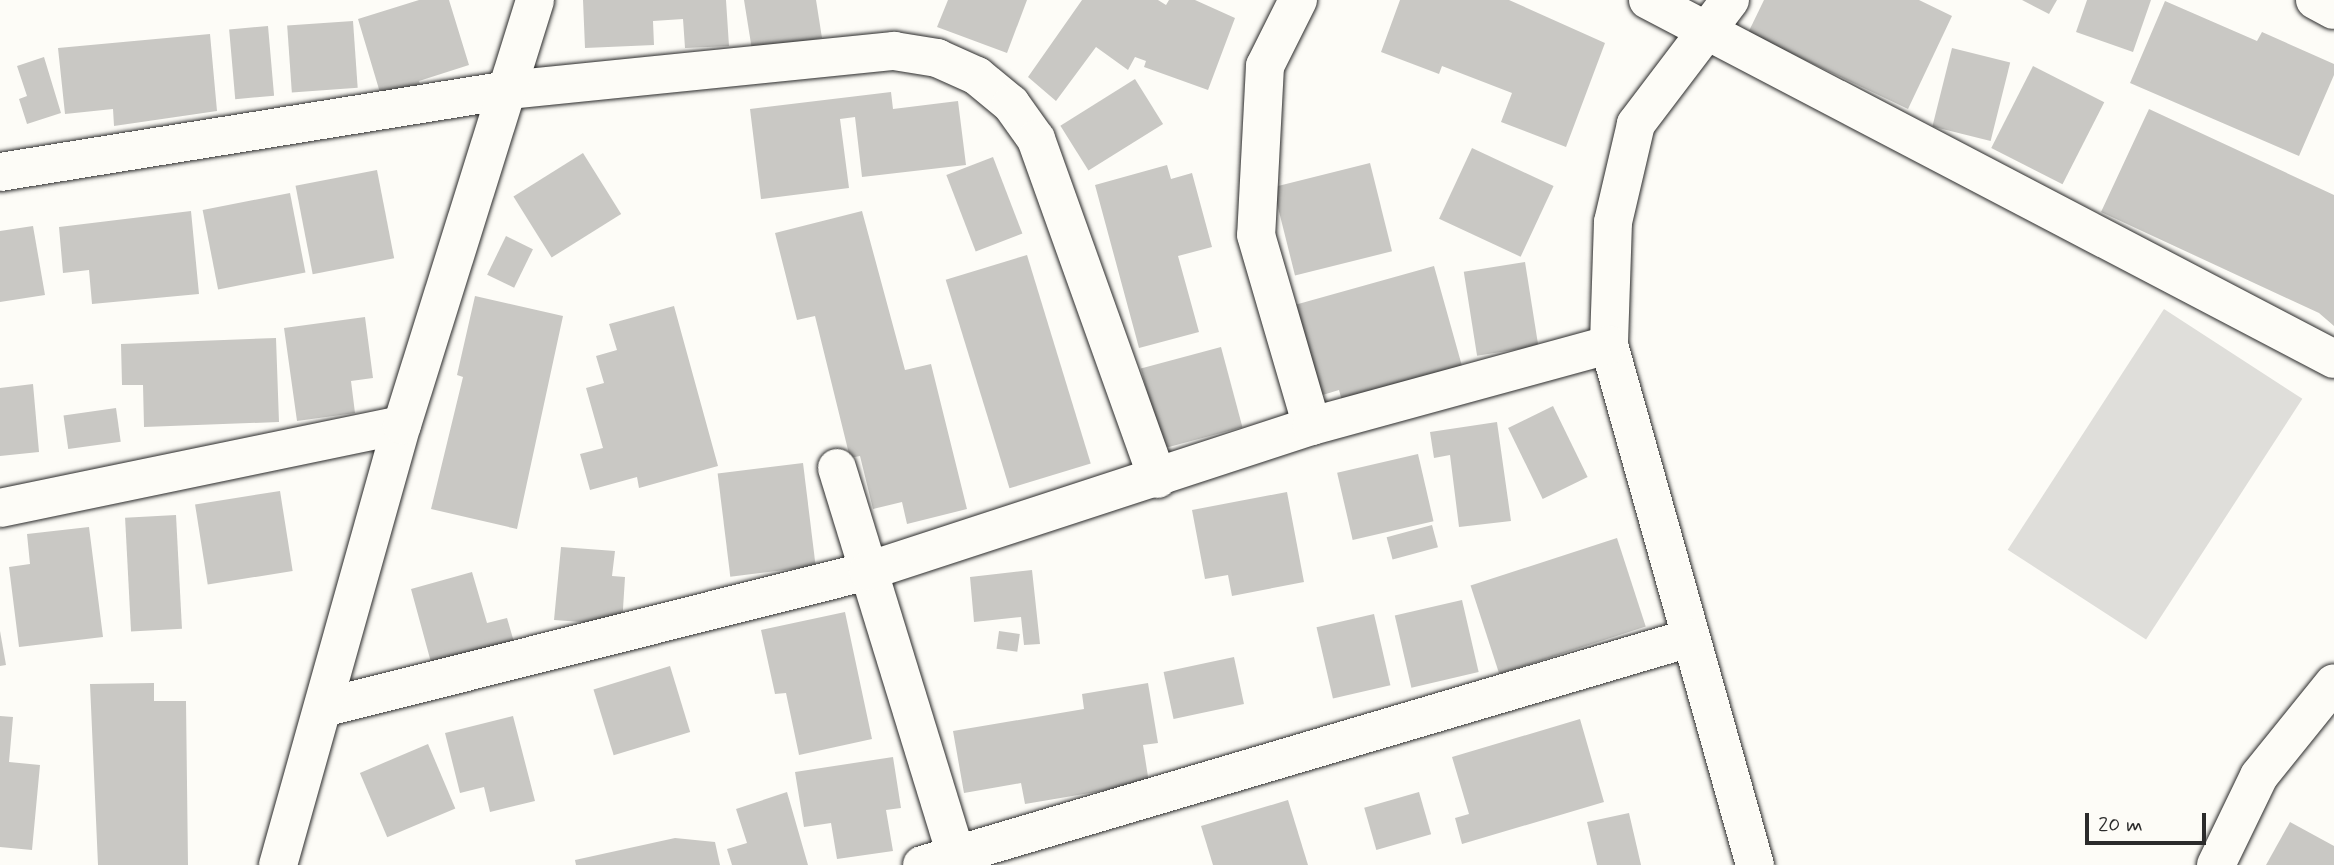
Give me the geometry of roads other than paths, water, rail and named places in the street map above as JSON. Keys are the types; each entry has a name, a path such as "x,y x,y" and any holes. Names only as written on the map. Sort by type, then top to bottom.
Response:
{"street":[{"path":"278,865 402,425 535,0"},
{"path":"1298,0 1265,66 1256,235 1312,426"},
{"path":"1648,0 1719,15 2334,359"},
{"path":"2315,0 2334,10"},
{"path":"1719,15 1636,124 1613,222 1609,345 1755,865"},
{"path":"0,172 508,90 894,51 937,58 977,76 1011,104 1036,139 1158,479"},
{"path":"323,708 868,571 1158,479 1312,426 1609,345"},
{"path":"0,508 402,425"},
{"path":"837,468 868,571 946,861 1690,638"},
{"path":"2216,865 2259,776 2334,683"}]}
